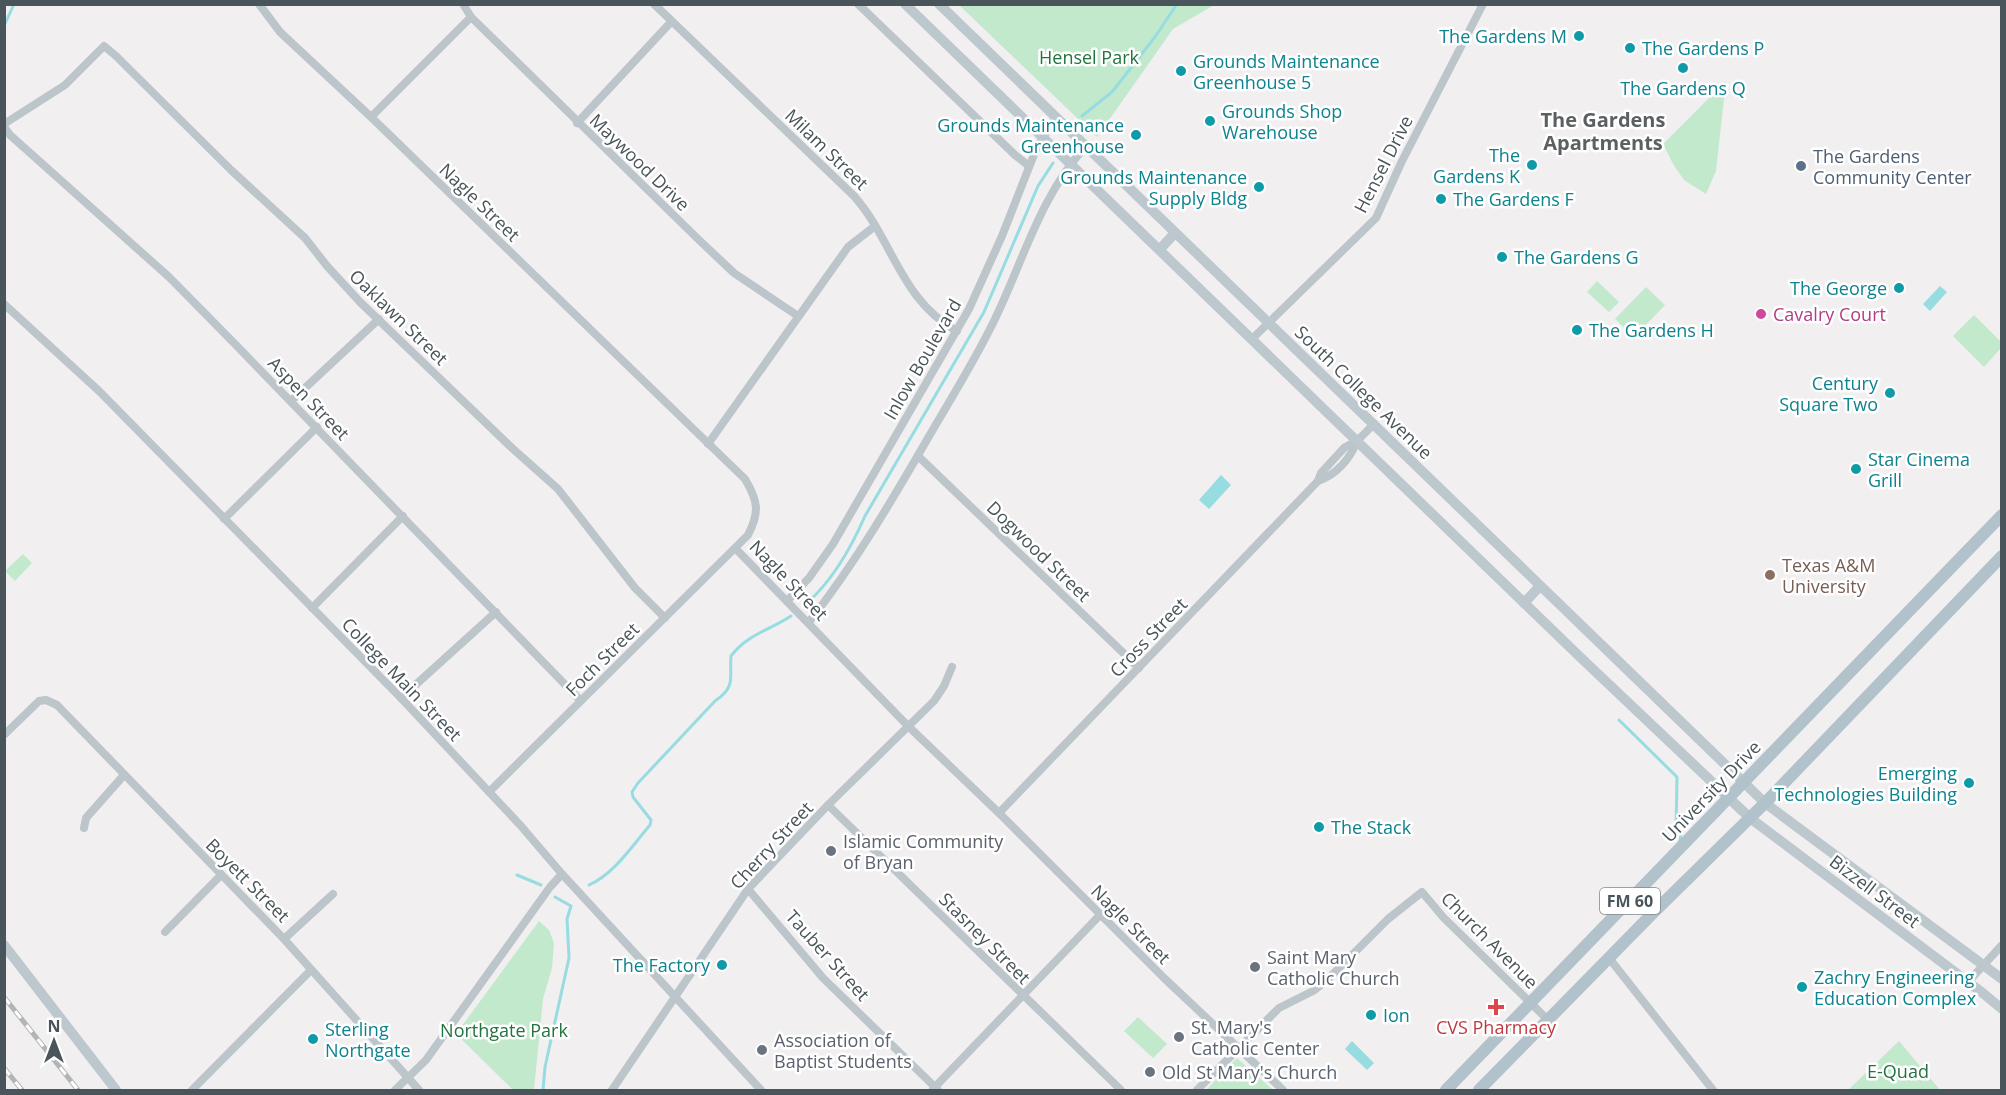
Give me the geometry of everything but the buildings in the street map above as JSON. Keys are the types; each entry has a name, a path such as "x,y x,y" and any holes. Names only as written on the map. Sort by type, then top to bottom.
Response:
{"main road":[{"path":"905,4 1729,799"},
{"name":"South College Avenue","path":"939,4 1765,803"},
{"path":"1160,249 1175,233"},
{"name":"University Drive","path":"1446,1090 2001,515"},
{"name":"FM 60","path":"1479,1090 1765,803 2001,556"},
{"path":"1524,603 1540,586"},
{"name":"Bizzell Street","path":"1729,799 1750,818 2001,1009"},
{"name":"Bizzell Street","path":"1765,803 2001,980"},
{"path":"4,945 116,1090"}],"street":[{"name":"Nagle Street","path":"259,4 280,32 745,479 757,504 756,520 748,536 735,548 908,726 999,813 1164,978 1282,1090"},
{"name":"Maywood Drive","path":"462,4 471,17 577,123 734,273 798,316"},
{"name":"Milam Street","path":"654,4 854,195 865,208 914,295 934,316 957,331"},
{"path":"858,4 1029,166"},
{"name":"Hensel Drive","path":"1252,339 1376,218 1402,161 1483,4"},
{"path":"371,117 471,17"},
{"path":"577,123 671,22"},
{"name":"Oaklawn Street","path":"4,126 65,85 104,46 231,170 305,238 327,266 379,319 512,448 558,489 635,588 665,618"},
{"name":"Inlow Boulevard","path":"788,601 809,578 833,544 957,331 987,271 1042,136 1056,117"},
{"name":"Aspen Street","path":"4,126 10,135 169,277 581,701"},
{"path":"809,622 849,569 918,456 983,344 1040,214 1071,162 1086,146"},
{"path":"708,444 848,247 875,226"},
{"name":"College Main Street","path":"4,304 99,391 401,698 761,1090"},
{"path":"291,401 379,319"},
{"name":"Cross Street","path":"999,813 1318,481 1330,477 1353,452 1357,441 1374,424"},
{"path":"224,519 317,427"},
{"name":"Dogwood Street","path":"918,456 1139,668"},
{"path":"312,608 403,516"},
{"name":"Foch Street","path":"489,792 735,548"},
{"path":"401,698 496,612"},
{"name":"Cherry Street","path":"612,1090 748,889 828,805 934,701 944,686 952,667"},
{"name":"Boyett Street","path":"4,735 39,701 46,700 57,705 284,939 420,1090"},
{"path":"84,828 86,818 124,775"},
{"name":"Stasney Street","path":"828,805 1121,1090"},
{"path":"395,1090 426,1060 552,884 562,874"},
{"path":"165,933 221,875"},
{"name":"Tauber Street","path":"748,889 823,978 935,1089"},
{"name":"Church Avenue","path":"1197,1090 1279,1008 1313,991 1325,982 1388,919 1422,892 1441,914 1548,1020"},
{"path":"284,939 333,894"},
{"path":"935,1089 1100,915"},
{"path":"1968,982 2001,945"},
{"path":"1609,958 1713,1090"},
{"path":"192,1090 311,970"}],"green space":[{"name":"Hensel Park","path":"959,5 1214,5 1173,29 1097,137"},
{"path":"1726,81 1716,171 1706,194 1684,180 1663,144"},
{"path":"1597,281 1619,302 1609,312 1587,292"},
{"path":"1646,287 1665,305 1634,337 1615,319"},
{"path":"1974,315 2001,342 2001,348 1984,367 1953,336"},
{"path":"23,554 32,563 15,581 5,571"},
{"name":"Northgate Park","path":"539,921 549,930 554,943 552,968 543,999 534,1090 513,1090 456,1034"},
{"path":"1138,1017 1167,1044 1153,1058 1124,1031"},
{"name":"E-Quad","path":"1899,1041 1940,1090 1848,1090"},
{"path":"1237,1058 1273,1090 1206,1090"}],"water":[{"path":"1940,286 1947,292 1930,311 1923,304"},
{"path":"1221,475 1231,485 1209,509 1199,500"},
{"path":"1352,1041 1374,1063 1367,1070 1345,1049"}],"waterway":[{"path":"4,26 14,4"},
{"path":"1082,116 1112,92 1155,37 1177,4"},
{"path":"807,603 825,585 854,540 865,516 984,312 1038,186 1053,163"},
{"path":"589,885 615,867 650,825 651,820 633,797 632,792 726,691 731,681 731,656 752,637 791,616"},
{"path":"1619,720 1677,777 1676,829 1681,834 1680,841"},
{"path":"517,875 541,885"},
{"path":"543,1090 545,1067 569,958 567,919 571,906 555,897"}],"railway":[{"path":"4,997 78,1090"},
{"path":"4,1068 22,1090"}],"place":[{"name":"The Gardens M","path":"1579,36"},
{"name":"The Gardens P","path":"1630,48"},
{"name":"The Gardens Q","path":"1683,68"},
{"name":"Grounds Maintenance Greenhouse 5","path":"1181,71"},
{"name":"Grounds Shop Warehouse","path":"1210,121"},
{"name":"Grounds Maintenance Greenhouse","path":"1136,135"},
{"name":"The Gardens K","path":"1532,165"},
{"name":"The Gardens Community Center","path":"1801,166"},
{"name":"Grounds Maintenance Supply Bldg","path":"1259,187"},
{"name":"The Gardens F","path":"1441,199"},
{"name":"The Gardens G","path":"1502,257"},
{"name":"The George","path":"1899,288"},
{"name":"Cavalry Court","path":"1761,314"},
{"name":"The Gardens H","path":"1577,330"},
{"name":"Century Square Two","path":"1890,393"},
{"name":"Star Cinema Grill","path":"1856,469"},
{"name":"Texas A&M University","path":"1770,575"},
{"name":"Emerging Technologies Building","path":"1969,783"},
{"name":"The Stack","path":"1319,827"},
{"name":"Islamic Community of Bryan","path":"831,851"},
{"name":"The Factory","path":"722,965"},
{"name":"Saint Mary Catholic Church","path":"1255,967"},
{"name":"Zachry Engineering Education Complex","path":"1802,987"},
{"name":"CVS Pharmacy","path":"1496,1007"},
{"name":"Ion","path":"1371,1015"},
{"name":"St. Mary's Catholic Center","path":"1179,1037"},
{"name":"Sterling Northgate","path":"313,1039"},
{"name":"Association of Baptist Students","path":"762,1050"},
{"name":"Old St Mary's Church","path":"1150,1072"}],"district":[{"name":"The Gardens Apartments","path":"1603,130"}]}
